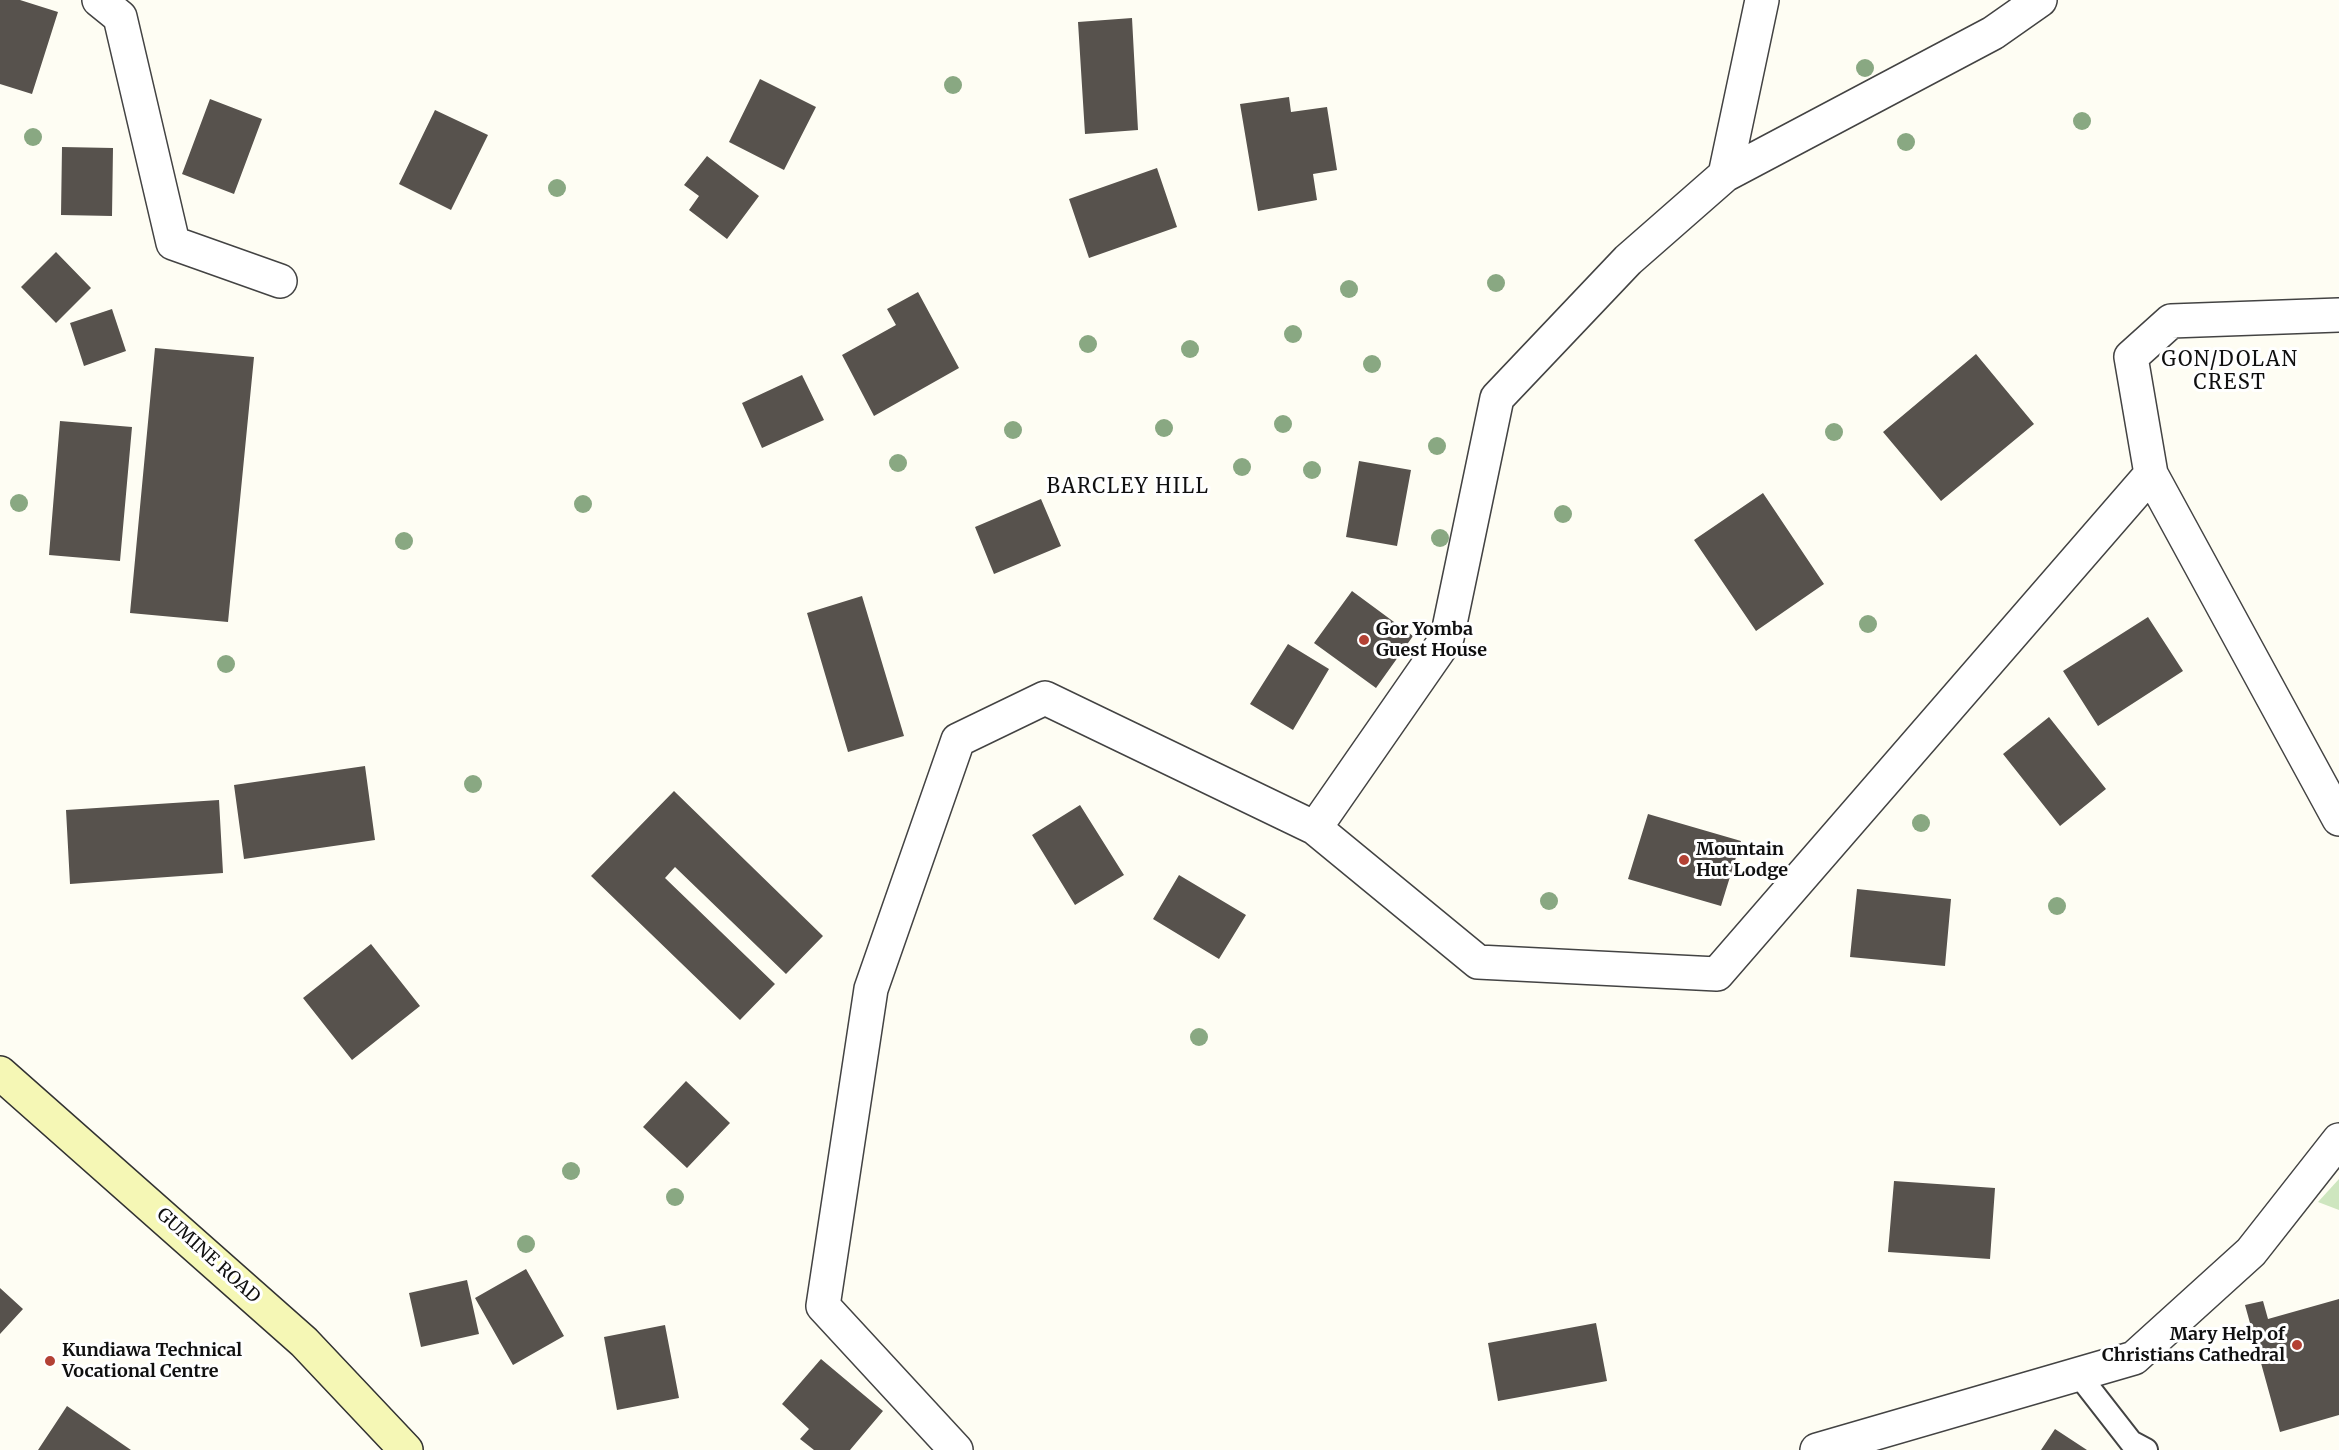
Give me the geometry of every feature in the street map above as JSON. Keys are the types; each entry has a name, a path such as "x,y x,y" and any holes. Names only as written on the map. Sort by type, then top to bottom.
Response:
{"main road":[{"name":"GUMINE ROAD","path":"0,1073 304,1342 406,1450"}],"street":[{"path":"99,0 120,17 173,243 280,281"},
{"path":"1725,175 1762,0"},
{"path":"1315,828 1447,638 1497,398 1628,260 1725,175 1993,33 2040,0"},
{"path":"2339,315 2171,321 2131,357 2151,474 2339,819"},
{"path":"956,1450 824,1306 871,989 958,740 1045,698 1315,828 1478,963 1717,974 2151,474"},
{"path":"1817,1450 2134,1358 2251,1252 2339,1140"}],"lane":[{"path":"2078,1374 2131,1442 2146,1450"}],"green space":[{"path":"2339,1179 2339,1210 2318,1202"}],"building":[{"path":"0,0 20,0 58,12 32,94 0,84"},
{"path":"1132,18 1138,130 1085,134 1078,22"},
{"path":"760,79 816,107 784,170 729,142"},
{"path":"1289,97 1291,112 1327,107 1337,170 1313,174 1317,200 1258,211 1240,104"},
{"path":"210,99 262,119 234,194 182,174"},
{"path":"435,110 488,135 451,210 399,184"},
{"path":"62,147 113,148 112,216 61,215"},
{"path":"707,156 759,196 727,239 689,210 699,196 684,185"},
{"path":"1157,168 1177,227 1089,258 1069,199"},
{"path":"56,252 91,288 56,323 21,287"},
{"path":"918,292 959,368 874,416 842,355 896,325 887,309"},
{"path":"112,309 126,351 84,366 70,323"},
{"path":"155,348 254,357 228,622 130,613"},
{"path":"1976,354 2034,424 1941,501 1883,432"},
{"path":"802,375 824,420 762,448 742,403"},
{"path":"60,421 132,427 120,561 49,555"},
{"path":"1359,461 1411,470 1397,546 1346,537"},
{"path":"1763,493 1824,584 1756,631 1694,540"},
{"path":"1041,499 1061,546 994,574 975,527"},
{"name":"Gor Yomba Guest House","path":"1352,591 1413,636 1376,688 1314,643"},
{"path":"862,596 904,736 848,752 807,613"},
{"path":"2148,617 2183,671 2098,726 2063,671"},
{"path":"1288,644 1329,669 1293,730 1250,704"},
{"path":"2049,717 2106,789 2060,826 2003,754"},
{"path":"365,766 375,840 244,859 234,785"},
{"path":"674,791 823,936 786,974 675,867 665,878 775,984 740,1020 591,876"},
{"path":"219,800 223,873 70,884 66,810"},
{"path":"1080,805 1124,875 1075,905 1032,835"},
{"name":"Mountain Hut Lodge","path":"1648,814 1741,841 1721,906 1628,879"},
{"path":"1179,875 1246,915 1219,959 1153,919"},
{"path":"1857,889 1951,899 1945,966 1850,957"},
{"path":"371,944 420,1006 352,1060 303,998"},
{"path":"686,1081 730,1123 687,1168 643,1127"},
{"path":"1894,1181 1995,1188 1990,1259 1888,1252"},
{"path":"526,1269 564,1336 513,1365 475,1298"},
{"path":"467,1280 479,1334 421,1347 409,1293"},
{"path":"0,1288 23,1309 0,1334"},
{"name":"Mary Help of Christians Cathedral","path":"2339,1299 2339,1415 2280,1432 2245,1305 2263,1301 2268,1319"},
{"path":"1596,1323 1607,1381 1498,1401 1488,1343"},
{"path":"665,1325 679,1398 617,1410 604,1337"},
{"path":"821,1359 883,1411 850,1450 814,1450 800,1439 809,1429 782,1404"},
{"path":"67,1406 131,1450 38,1450"},
{"path":"2055,1429 2087,1450 2041,1450"}],"place":[{"name":"Gor Yomba Guest House","path":"1364,640"},
{"name":"Mountain Hut Lodge","path":"1684,860"},
{"name":"Mary Help of Christians Cathedral","path":"2297,1345"},
{"name":"Kundiawa Technical Vocational Centre","path":"50,1361"}],"district":[{"name":"GON/DOLAN CREST","path":"2230,372"},
{"name":"BARCLEY HILL","path":"1128,487"}]}
